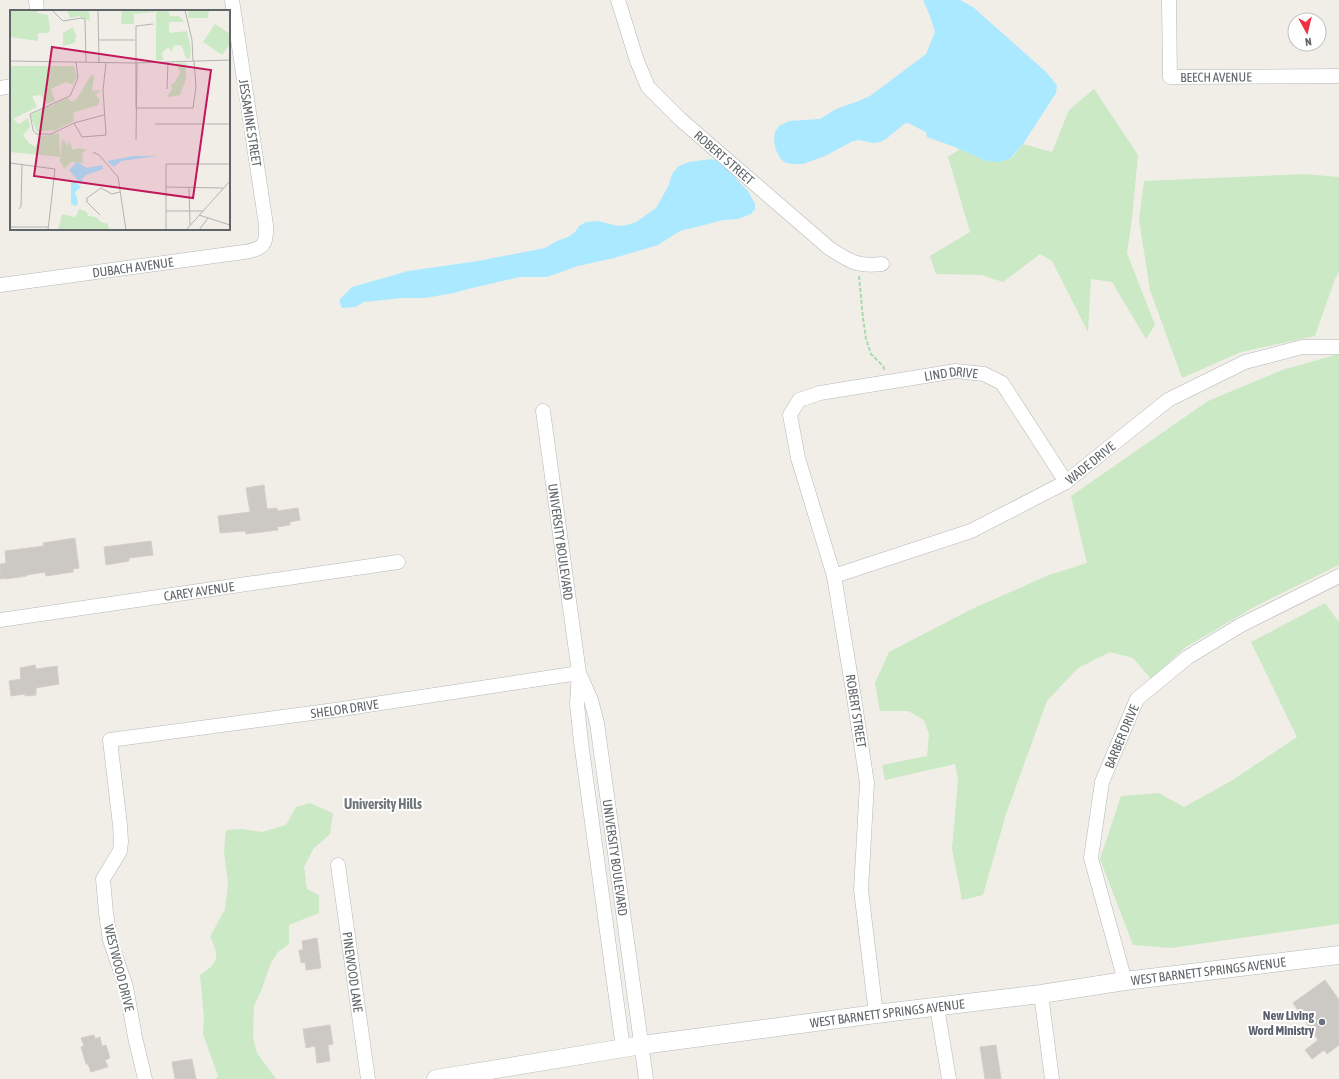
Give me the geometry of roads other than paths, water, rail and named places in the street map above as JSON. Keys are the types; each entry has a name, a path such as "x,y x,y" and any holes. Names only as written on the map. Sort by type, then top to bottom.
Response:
{"street":[{"path":"36,0 37,10"},
{"name":"JESSAMINE STREET","path":"232,0 234,57 266,225 266,241 264,245"},
{"name":"ROBERT STREET","path":"618,0 637,61 648,87 680,120 830,248 846,259 856,263 867,266 882,264"},
{"name":"BEECH AVENUE","path":"1169,0 1170,77 1339,76"},
{"path":"0,88 10,86"},
{"name":"DUBACH AVENUE","path":"0,285 252,251 264,245"},
{"name":"WADE DRIVE","path":"834,576 971,531 1066,482 1168,400 1246,362 1302,347 1339,347"},
{"name":"LIND DRIVE","path":"790,414 799,400 820,393 956,370 984,374 1002,383 1066,482"},
{"name":"UNIVERSITY BOULEVARD","path":"543,412 579,673 576,704 622,1048"},
{"name":"ROBERT STREET","path":"790,414 798,458 834,576 867,783 861,890 876,1014"},
{"name":"CAREY AVENUE","path":"0,620 398,562"},
{"name":"BARBER DRIVE","path":"1125,981 1091,858 1102,782 1137,699 1188,657 1241,625 1339,576"},
{"name":"UNIVERSITY BOULEVARD","path":"579,673 591,700 598,730 646,1079"},
{"name":"SHELOR DRIVE","path":"110,740 335,710 579,673"},
{"name":"WESTWOOD DRIVE","path":"110,740 121,842 120,851 103,879 106,913 110,940 126,987 135,1037 145,1079"},
{"name":"PINEWOOD LANE","path":"338,865 368,1079"},
{"name":"WEST BARNETT SPRINGS AVENUE","path":"436,1079 642,1045 1339,954"},
{"path":"1041,994 1052,1079"},
{"path":"937,1007 949,1079"}],"water":[{"path":"923,0 960,0 973,7 1045,71 1057,85 1056,93 1023,144 1011,158 1000,162 986,161 955,147 927,137 926,132 908,123 904,124 880,142 873,143 859,140 853,141 825,156 803,164 784,162 776,150 774,141 775,132 779,126 789,121 820,119 836,109 870,96 926,54 935,32"},
{"path":"711,159 719,161 748,191 755,204 755,209 751,214 738,219 724,220 680,231 658,245 614,258 578,266 547,277 520,277 454,293 425,298 402,298 364,302 355,307 342,308 340,304 340,299 352,287 408,271 478,261 545,248 568,237 575,232 579,226 586,222 598,221 618,226 636,222 656,208 669,185 672,174 679,166 689,162"}],"place":[{"name":"New Living Word Ministry","path":"1322,1022"}],"district":[{"name":"University Hills","path":"383,804"}]}
